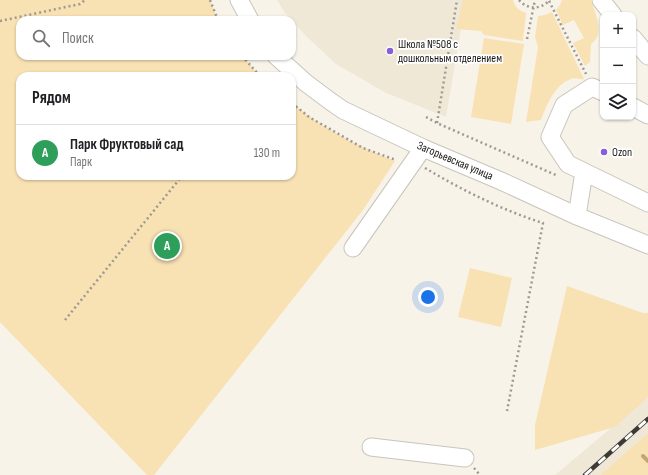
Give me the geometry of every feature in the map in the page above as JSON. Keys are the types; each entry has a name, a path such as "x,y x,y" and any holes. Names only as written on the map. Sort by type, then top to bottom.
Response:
{"street":[{"path":"238,0 248,16"},
{"path":"601,0 611,12"},
{"path":"636,42 648,56"},
{"name":"Загорьевская улица","path":"281,60 294,72"},
{"name":"Загорьевская улица","path":"296,73 336,106 418,154 501,181 577,216 648,245"},
{"path":"598,89 564,105 550,137 568,164 648,203"},
{"path":"636,109 648,115"},
{"path":"353,248 418,154"},
{"path":"577,216 584,172"},
{"path":"371,447 466,458"}],"path":[{"path":"24,16 80,4 86,0"},
{"path":"210,0 216,16"},
{"path":"437,123 457,0"},
{"path":"519,0 523,5 533,8 541,7 549,1 598,89"},
{"path":"527,39 535,0"},
{"path":"0,21 16,18"},
{"path":"246,60 256,72"},
{"path":"296,106 316,121 363,148 394,161 418,154 451,184 522,216 543,223 507,411"},
{"path":"426,117 561,177"},
{"path":"64,320 179,180"}],"shaded area":[{"path":"0,0 210,0 216,16 16,16 16,60 246,60 256,72 16,72 16,180 296,180 296,106 328,129 367,149 395,161 363,210 154,475 147,475 0,322"},
{"name":"Школа №508 с дошкольным отделением","path":"277,0 466,0 446,117 386,93 336,64 296,25 296,16 288,16"},
{"path":"463,0 513,0 515,5 521,11 526,13 523,41 484,35 481,31 456,29"},
{"path":"562,0 591,0 597,17 599,29 598,35 591,44 590,62 585,66 573,43 584,38 574,20 563,25 556,10"},
{"path":"552,12 584,79 572,79 565,82 552,96 541,120 526,122 538,47 535,37 538,16"},
{"path":"484,38 524,44 511,124 471,117"},
{"path":"470,268 512,278 501,327 458,317"},
{"path":"567,286 643,313 648,313 648,397 615,427 535,450 535,425"},
{"path":"648,397 648,433 600,475 555,475"},
{"path":"648,433 648,475 600,475"}],"waterway":[{"path":"643,456 648,461"}],"railway":[{"path":"585,475 648,419"}],"place":[{"name":"Школа №508 с дошкольным отделением","path":"390,51"},
{"name":"Ozon","path":"604,152"},
{"name":"Парк Фруктовый сад","path":"167,246"}]}
